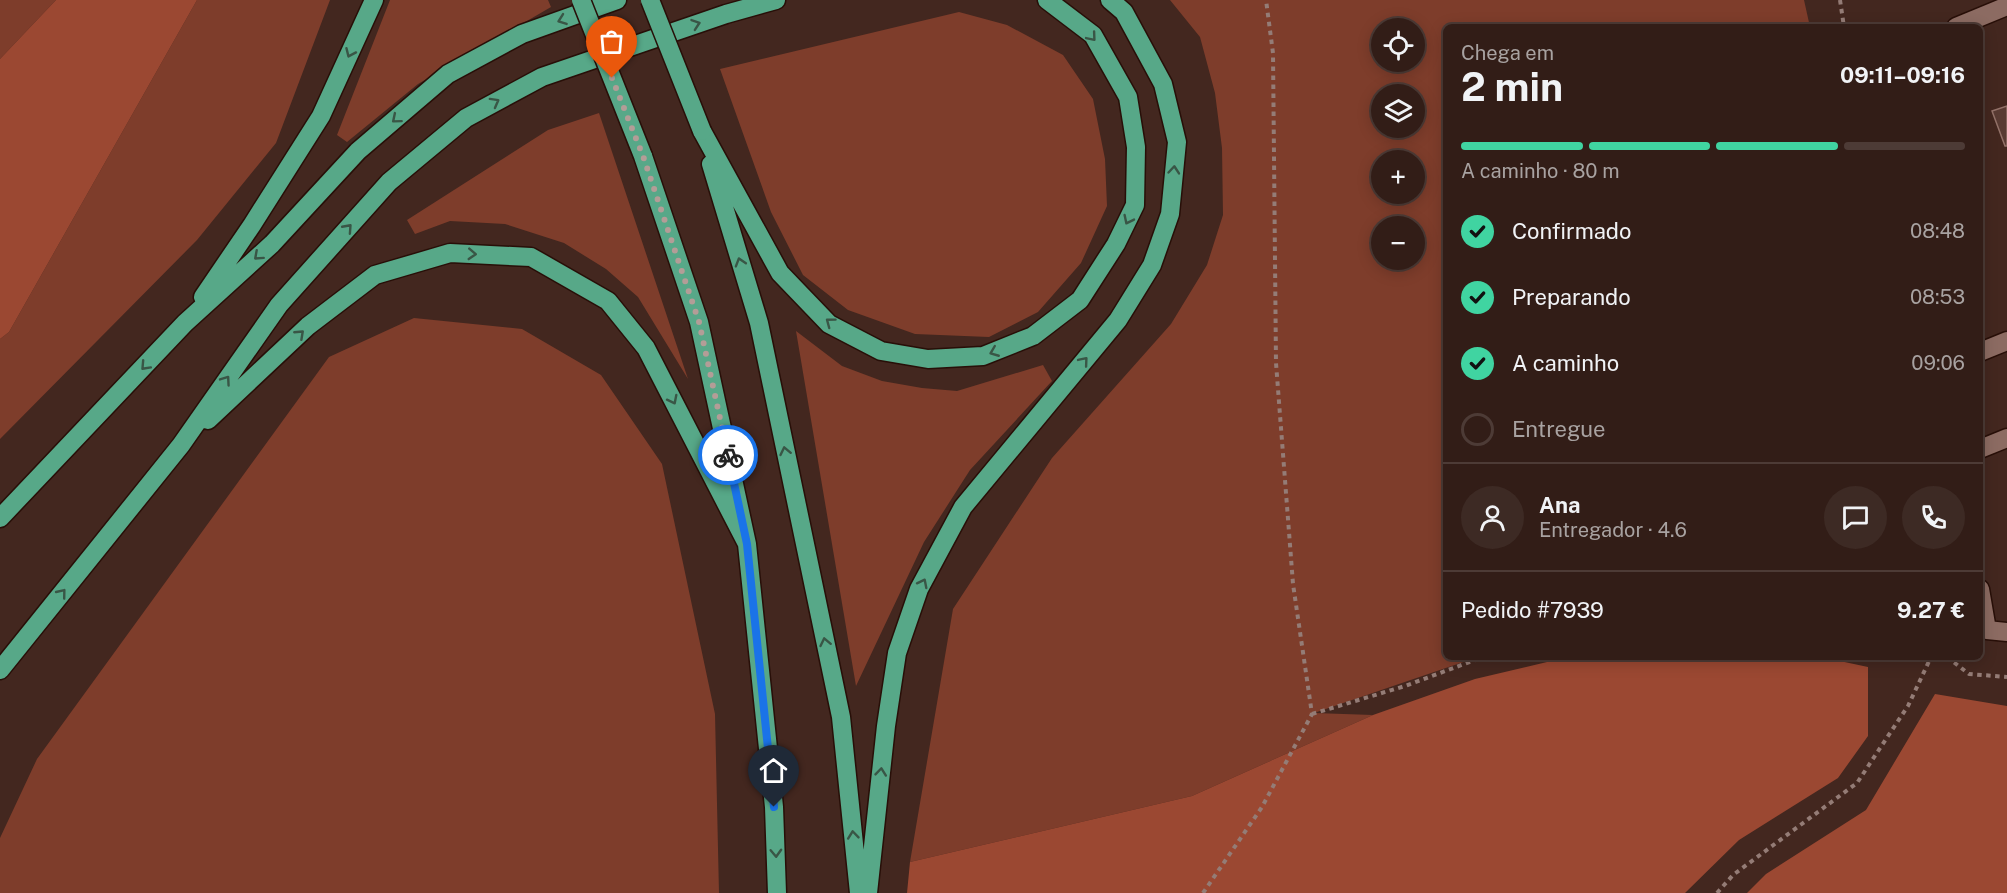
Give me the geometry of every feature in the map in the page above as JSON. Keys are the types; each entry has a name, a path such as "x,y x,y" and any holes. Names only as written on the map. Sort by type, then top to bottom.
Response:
{"highway":[{"path":"185,323 252,225 321,116 374,0"},
{"path":"581,0 643,156 699,322 747,544 774,807 777,893"},
{"path":"0,518 185,323 272,244 358,151 448,74 522,34 617,0"},
{"path":"650,0 702,131 759,323 841,717 859,893"},
{"path":"0,670 181,445 279,305 389,182 466,118 542,77 726,14 776,0"},
{"path":"702,131 780,273 829,324 881,351 928,359 983,356 1033,336 1080,300 1116,244 1135,205 1136,147 1128,98 1093,35 1047,0"},
{"path":"868,893 886,726 897,653 920,589 963,507 1118,320 1152,266 1170,214 1177,142 1163,84 1124,12 1110,0"},
{"path":"181,445 308,326 375,275 450,253 531,257 608,301 646,348 747,544"},
{"path":"0,662 26,639"}],"street":[{"path":"1963,24 2007,6"},
{"path":"1983,351 2007,341"},
{"path":"1983,448 2007,438"},
{"path":"1983,607 1987,630 2007,632"}],"path":[{"path":"1203,893 1262,807 1312,714 1293,584 1276,363 1273,53 1266,0"},
{"path":"1840,0 1844,24"},
{"path":"1312,714 1405,686 1475,660"},
{"path":"1717,893 1733,874 1857,783 1908,706 1930,660"},
{"path":"1950,660 1969,674 2007,677"}],"shaded area":[{"path":"0,0 56,0 0,59"},
{"path":"56,0 197,0 9,332 0,339 0,59"},
{"path":"197,0 330,0 276,143 197,240 0,439 0,339 9,332"},
{"path":"390,0 548,0 551,7 418,84 347,142 337,135"},
{"path":"1170,0 1804,0 1809,24 1443,24 1443,660 1469,660 1314,713 1373,715 1192,796 910,862 953,609 1052,458 1171,324 1207,265 1223,215 1222,148 1215,93 1200,37"},
{"path":"959,12 1007,25 1063,55 1093,99 1105,159 1107,206 1081,263 1038,312 989,337 915,334 848,310 803,275 771,212 720,69"},
{"path":"599,113 688,379 638,297 606,269 564,243 505,224 450,221 415,234 407,220 548,130"},
{"path":"414,318 522,329 601,375 662,464 715,714 719,893 0,893 0,838 37,759 329,357"},
{"path":"796,331 842,366 882,381 957,391 1043,365 1052,381 970,470 924,542 856,686"},
{"path":"1555,660 1835,660 1868,667 1868,736 1838,778 1739,840 1685,893 907,893 910,862 1192,796 1373,715 1475,679"},
{"path":"1935,694 2007,706 2007,893 1747,893 1766,874 1866,810"}],"building":[{"path":"2007,106 2007,146 2005,146 1992,111"}],"way so far":[{"path":"612,78 643,156 699,322 728,455"}],"route":[{"path":"728,455 747,544 774,807"}]}
